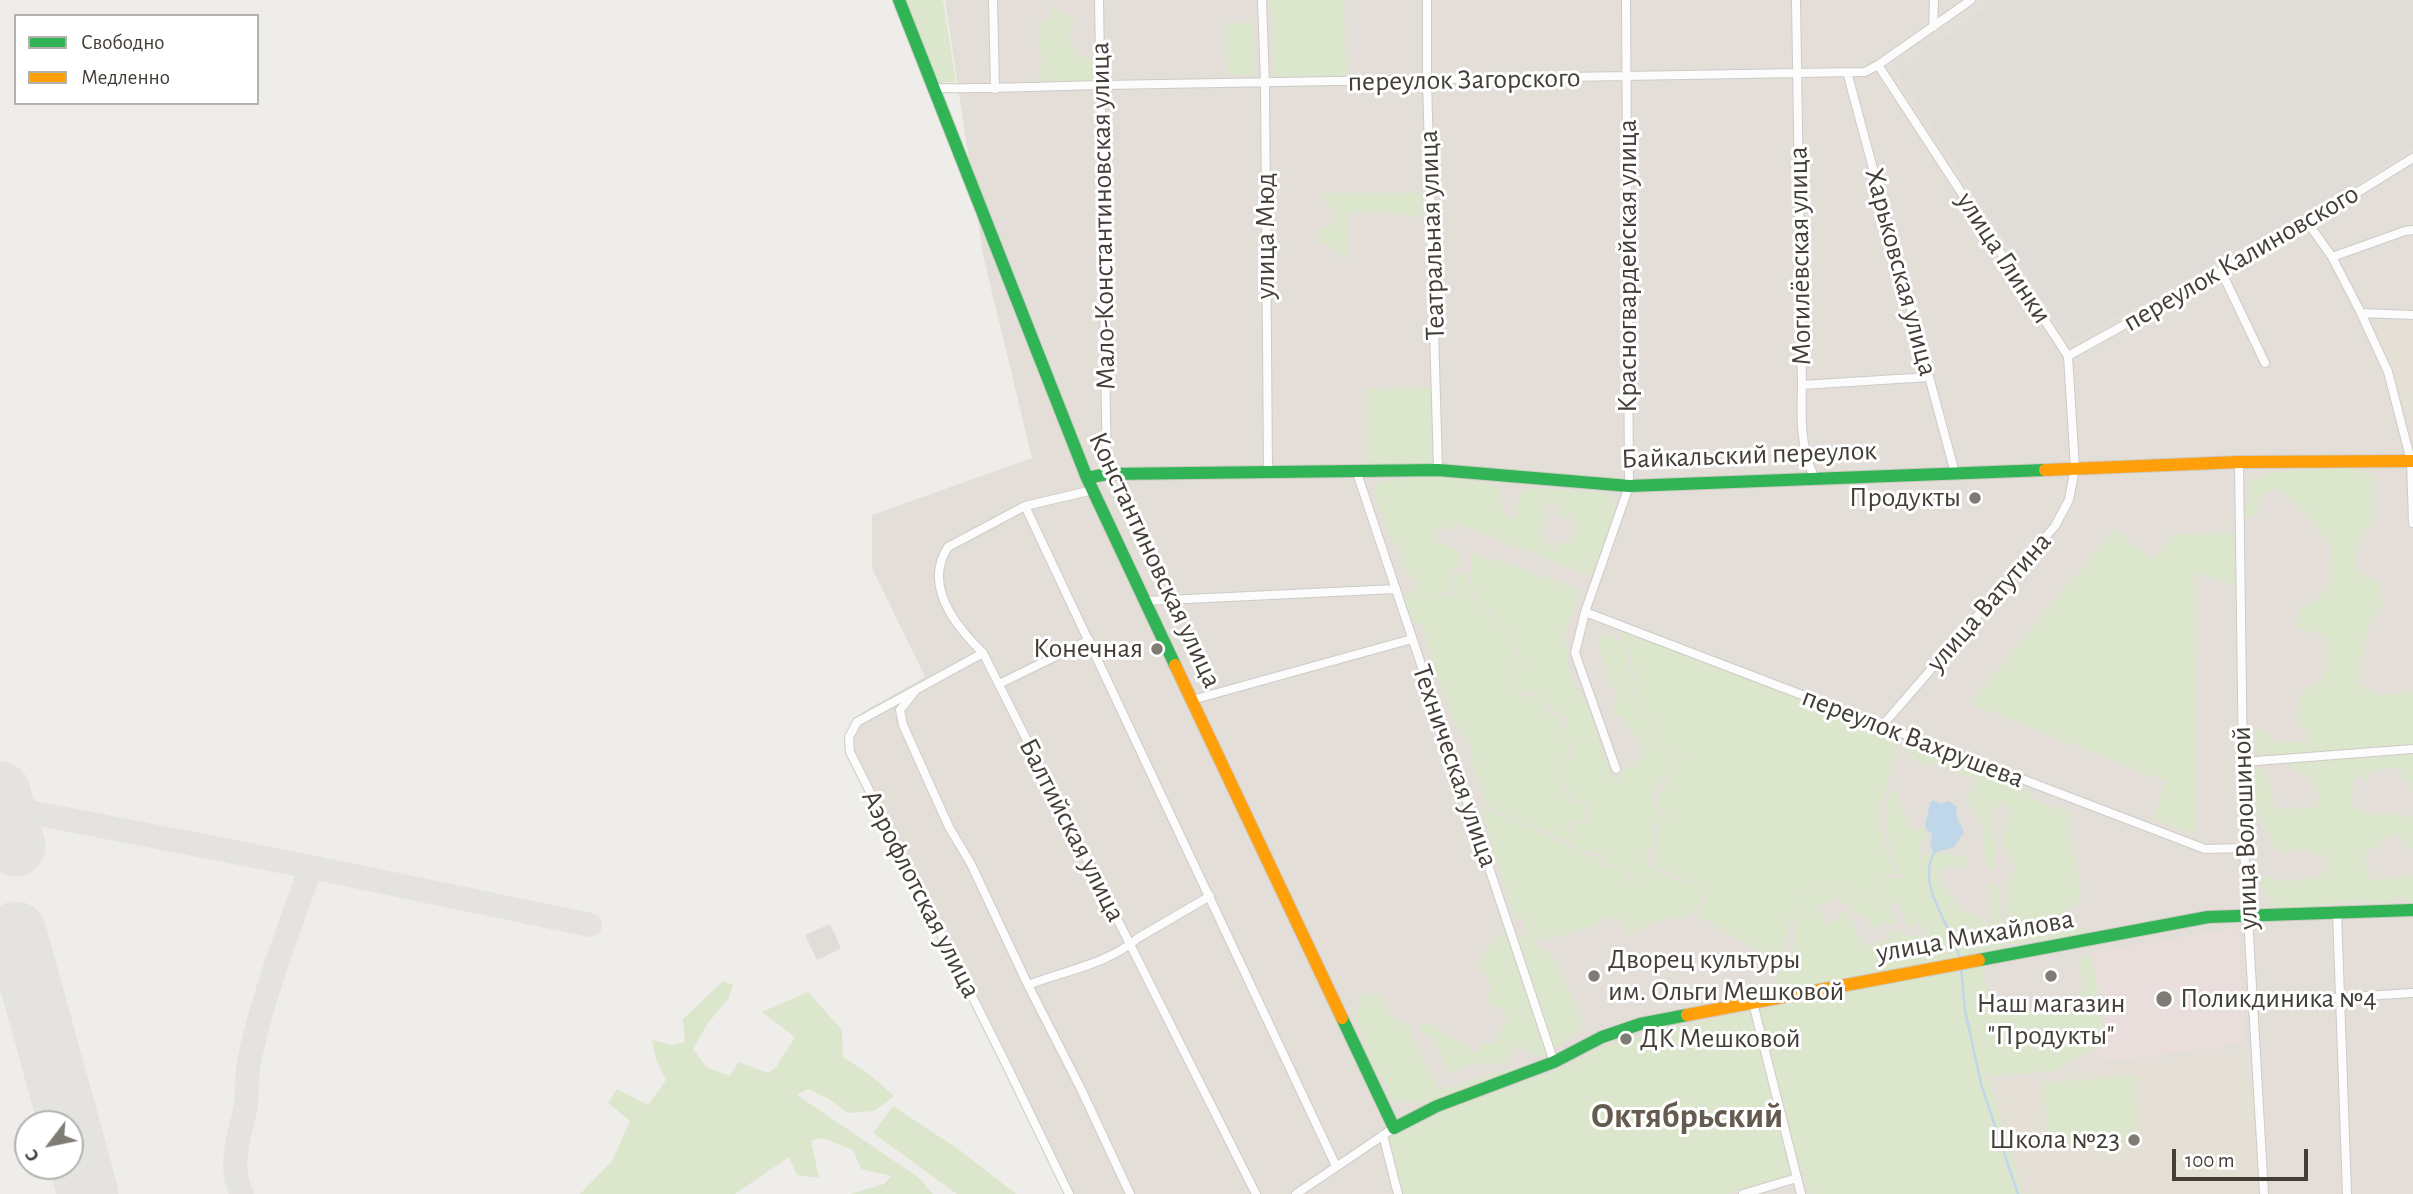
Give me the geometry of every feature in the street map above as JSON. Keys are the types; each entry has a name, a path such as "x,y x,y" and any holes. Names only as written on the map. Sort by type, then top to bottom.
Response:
{"street":[{"name":"Константиновская улица","path":"899,0 1090,484 1388,1131 1398,1194"},
{"path":"993,0 995,89"},
{"name":"Мало-Константиновская улица","path":"1099,0 1107,474"},
{"name":"улица Мюд","path":"1262,0 1268,472"},
{"name":"Театральная улица","path":"1427,0 1438,470"},
{"name":"Красногвардейская улица","path":"1616,769 1575,653 1585,612 1629,486 1626,0"},
{"name":"Могилёвская улица","path":"1796,0 1802,385 1929,377"},
{"path":"1933,27 1934,0"},
{"name":"переулок Загорского","path":"934,88 1865,72 1971,0"},
{"name":"улица Глинки","path":"1878,65 2068,356 2075,468"},
{"name":"Харьковская улица","path":"1847,72 1955,473"},
{"name":"переулок Калиновского","path":"2068,356 2308,223 2413,158"},
{"path":"2308,223 2332,257 2388,372 2412,461 2413,523"},
{"path":"2332,257 2413,230"},
{"path":"2221,271 2265,363"},
{"path":"2361,313 2413,315"},
{"path":"1802,385 1800,414 1809,468 1815,478"},
{"name":"Байкальский переулок","path":"1090,484 1107,474 1438,470 1629,486 2239,462 2412,461"},
{"name":"улица Волошиной","path":"2239,462 2244,848 2264,1194"},
{"name":"улица Ватутина","path":"1882,726 2055,526 2068,500 2075,468"},
{"name":"Техническая улица","path":"1356,470 1554,1062"},
{"name":"Балтийская улица","path":"1090,484 1025,506 948,547 940,559 938,583 948,609 962,633 983,653 1256,1194"},
{"path":"1025,506 1336,1166"},
{"path":"1145,601 1395,589"},
{"name":"переулок Вахрушева","path":"1585,612 2205,849 2244,848"},
{"path":"1192,701 1412,639"},
{"path":"999,684 1089,640"},
{"name":"Аэрофлотская улица","path":"983,653 857,722 849,737 850,752 1069,1194"},
{"path":"919,688 900,710 903,725 949,827 971,864 1130,1194"},
{"path":"2243,762 2413,749"},
{"path":"1028,985 1093,963 1210,896"},
{"name":"улица Михайлова","path":"1296,1194 1388,1131 1437,1106 1554,1062 1602,1037 1640,1024 2208,917 2413,910"},
{"path":"2337,912 2347,1194"},
{"path":"2252,1003 2413,993"},
{"path":"1753,1003 1801,1194"},
{"path":"1743,1194 1797,1178"}],"shaded area":[{"path":"945,0 2413,0 2413,1194 1066,1194 853,766 845,739 854,721 863,712 925,677 872,568 872,515 1032,458 983,255"},
{"path":"1996,0 2413,0 2413,148 2314,209 2073,341 2058,325 1898,72"},
{"path":"2374,323 2413,324 2413,433"},
{"path":"830,924 841,948 817,960 805,935"},
{"name":"Поликдиника №4","path":"2238,928 2245,1043 2098,1063 2079,955"},
{"name":"Школа №23","path":"2252,1050 2260,1194 2026,1194 1996,1085"}],"green space":[{"path":"905,0 943,0 956,82 936,83"},
{"path":"1270,0 1344,0 1347,78 1274,81"},
{"path":"1051,2 1060,13 1072,18 1076,23 1070,26 1069,31 1074,48 1084,59 1094,58 1095,70 1091,83 1033,83 1039,77 1042,68 1039,65 1043,60 1037,41 1043,32 1035,24 1051,18"},
{"path":"1225,23 1253,23 1256,75 1227,74"},
{"path":"1321,193 1422,193 1422,217 1375,211 1347,213 1348,262 1330,245 1318,241 1317,231 1333,225 1334,212"},
{"path":"1433,388 1434,458 1426,466 1368,469 1366,389"},
{"path":"2357,469 2374,478 2374,521 2361,538 2356,564 2357,572 2378,582 2383,607 2369,623 2358,682 2376,695 2413,692 2413,790 2409,781 2401,781 2402,769 2370,771 2366,781 2360,775 2354,780 2352,806 2369,815 2387,813 2413,817 2413,850 2403,844 2400,834 2396,834 2385,838 2375,850 2371,848 2364,855 2371,880 2413,875 2413,902 2398,897 2382,903 2357,901 2279,911 2261,887 2266,874 2281,882 2319,877 2327,868 2325,857 2302,849 2284,853 2275,848 2257,813 2254,769 2264,769 2271,787 2274,809 2317,807 2319,792 2300,772 2259,752 2251,734 2262,728 2269,740 2285,743 2307,741 2309,731 2298,724 2299,701 2308,688 2323,679 2328,661 2325,636 2297,627 2299,610 2325,593 2333,578 2332,545 2302,509 2277,488 2262,495 2255,516 2245,518 2249,483 2272,472"},
{"path":"1429,475 1497,484 1506,518 1516,516 1519,496 1529,488 1603,492 1612,499 1616,513 1591,576 1456,523 1451,528 1435,532 1435,540 1459,551 1462,565 1452,570 1455,590 1438,594 1439,599 1457,592 1453,575 1468,573 1472,594 1497,622 1516,650 1514,654 1520,664 1511,672 1517,694 1539,698 1546,712 1562,720 1568,756 1560,760 1553,768 1554,773 1568,800 1585,804 1585,820 1570,823 1566,831 1569,835 1572,824 1589,822 1588,802 1570,799 1567,787 1557,778 1555,768 1561,761 1570,758 1572,749 1564,730 1568,722 1550,708 1540,695 1518,691 1514,672 1521,664 1517,654 1519,650 1498,618 1478,600 1471,584 1472,553 1524,569 1580,591 1563,640 1568,648 1572,682 1586,701 1610,772 1618,781 1622,776 1619,770 1629,769 1642,756 1641,743 1629,731 1623,718 1612,714 1618,689 1610,686 1600,649 1596,645 1604,635 1620,641 1627,654 1632,687 1641,710 1661,746 1681,756 1672,771 1659,782 1652,800 1663,819 1661,822 1666,818 1656,800 1683,755 1663,745 1644,712 1632,683 1634,677 1631,656 1617,628 1900,737 1878,819 1889,856 1898,874 1882,877 1880,898 1876,905 1847,885 1877,907 1882,898 1884,879 1903,876 1893,854 1887,825 1889,791 1897,792 1907,823 1913,832 1923,826 1929,837 1921,840 1920,859 1929,852 1954,854 1968,860 1965,868 1949,866 1941,871 1940,882 1962,911 1978,915 1993,927 1990,883 1995,883 1999,892 2005,951 1774,994 1768,991 1795,945 1796,927 1792,918 1802,902 1791,917 1782,964 1697,915 1707,899 1701,886 1656,867 1656,828 1659,825 1650,825 1653,840 1651,850 1644,853 1655,870 1699,888 1704,897 1699,905 1685,917 1654,922 1626,934 1625,925 1617,914 1621,921 1611,916 1588,928 1539,941 1531,918 1536,936 1535,947 1547,950 1558,964 1584,1026 1545,1056 1536,1056 1518,1045 1512,1055 1500,1064 1473,1064 1449,1073 1435,1040 1419,1030 1422,1024 1431,1024 1478,1054 1483,1043 1494,1043 1508,1018 1499,1006 1492,1007 1487,999 1493,989 1487,974 1477,966 1494,940 1505,930 1527,937 1524,918 1514,919 1481,808 1598,857 1604,867 1624,868 1631,881 1633,880 1626,866 1605,864 1601,855 1578,848 1488,806 1473,766 1470,745 1455,725 1422,625 1412,620 1404,598 1414,590 1418,580 1410,577 1402,566 1401,553 1388,534 1374,490 1379,482","holes":["1552,500 1558,504 1555,516 1565,517 1572,513 1577,531 1569,544 1561,541 1554,549 1546,543 1541,531 1547,518 1544,504","1835,883 1847,885 1836,884 1804,897 1826,885","1837,896 1842,904 1849,904 1854,913 1863,915 1874,930 1879,924 1897,922 1890,909 1891,896 1905,914 1905,923 1911,927 1918,922 1924,927 1926,935 1909,936 1889,929 1891,940 1878,941 1873,947 1862,943 1848,912 1840,913 1826,926 1823,916 1817,912 1818,907"]},
{"path":"2114,529 2154,560 2174,534 2234,533 2236,585 2194,573 2196,836 2153,819 2166,782 1970,703"},
{"path":"1903,743 1919,746 2009,784 2022,786 2037,800 2071,812 2068,824 2082,897 2060,914 2066,926 2087,930 2085,936 2040,944 2037,939 2008,945 2005,882 2016,871 2005,848 2003,836 2011,812 2002,801 1991,811 1996,847 1993,871 1985,865 1982,820 1964,797 1973,789 1976,780 1949,768 1927,766 1911,759"},
{"path":"2091,955 2108,1044 2076,1057 2057,1071 1995,1076 1986,1073 2023,1194 1810,1194 1802,1170 1728,1194 1402,1194 1388,1138 1435,1114 1560,1069 1604,1046 1657,1031 1982,962 1990,1011 2030,1012 2052,998 2063,1007 2075,1003 2083,987 2078,958"},
{"path":"723,981 733,985 729,998 708,1023 693,1049 706,1067 730,1076 738,1062 768,1073 776,1067 795,1037 762,1012 808,992 842,1030 843,1057 869,1074 894,1096 874,1111 848,1113 808,1089 797,1095 918,1177 933,1194 850,1194 884,1184 892,1176 861,1169 853,1150 823,1138 811,1140 819,1178 797,1175 789,1157 735,1194 580,1194 612,1161 630,1121 608,1103 617,1089 648,1105 666,1080 656,1059 652,1040 672,1045 685,1042 683,1019"},
{"path":"1367,993 1380,997 1393,1018 1413,1028 1411,1037 1438,1090 1515,1067 1517,1070 1433,1103 1422,1100 1408,1104 1393,1101 1388,1097 1387,1086 1373,1066 1355,1015 1361,1005 1356,998"},
{"path":"2135,1076 2139,1137 2048,1144 2043,1083"},
{"path":"893,1106 961,1151 1016,1194 957,1194 873,1133"}],"water":[{"path":"1934,800 1940,804 1949,801 1957,807 1956,815 1964,832 1954,847 1934,853 1930,844 1932,834 1925,827 1930,803"}],"waterway":[{"path":"1934,853 1929,866 1932,893 1960,961"},
{"path":"1961,967 1965,1010 1981,1084 2018,1194"}],"taxiway":[{"path":"4,807 590,925"},
{"path":"242,1194 235,1163 254,1038 311,867"}],"runway":[{"path":"0,792 15,846"},
{"path":"16,932 65,1110"},
{"path":"84,1179 88,1194"}],"traffic: fast":[{"path":"899,0 1087,478 1175,665"},
{"path":"1087,478 1107,474 1438,470 1629,486 2045,470"},
{"path":"1979,960 2208,917 2413,910"},
{"path":"1342,1018 1394,1128 1437,1106 1554,1062 1602,1037 1640,1024 1687,1015"}],"traffic: slow":[{"path":"2045,470 2239,462 2413,461"},
{"path":"1175,665 1342,1018"},
{"path":"1687,1015 1979,960"}],"place":[{"name":"Продукты","path":"1975,498"},
{"name":"Конечная","path":"1157,649"},
{"name":"Дворец культуры им. Ольги Мешковой","path":"1594,976"},
{"name":"Наш магазин \"Продукты\"","path":"2051,976"},
{"name":"Поликдиника №4","path":"2164,999"},
{"name":"ДК Мешковой","path":"1626,1039"},
{"name":"Школа №23","path":"2134,1140"}],"district":[{"name":"Октябрьский","path":"1687,1116"}]}
